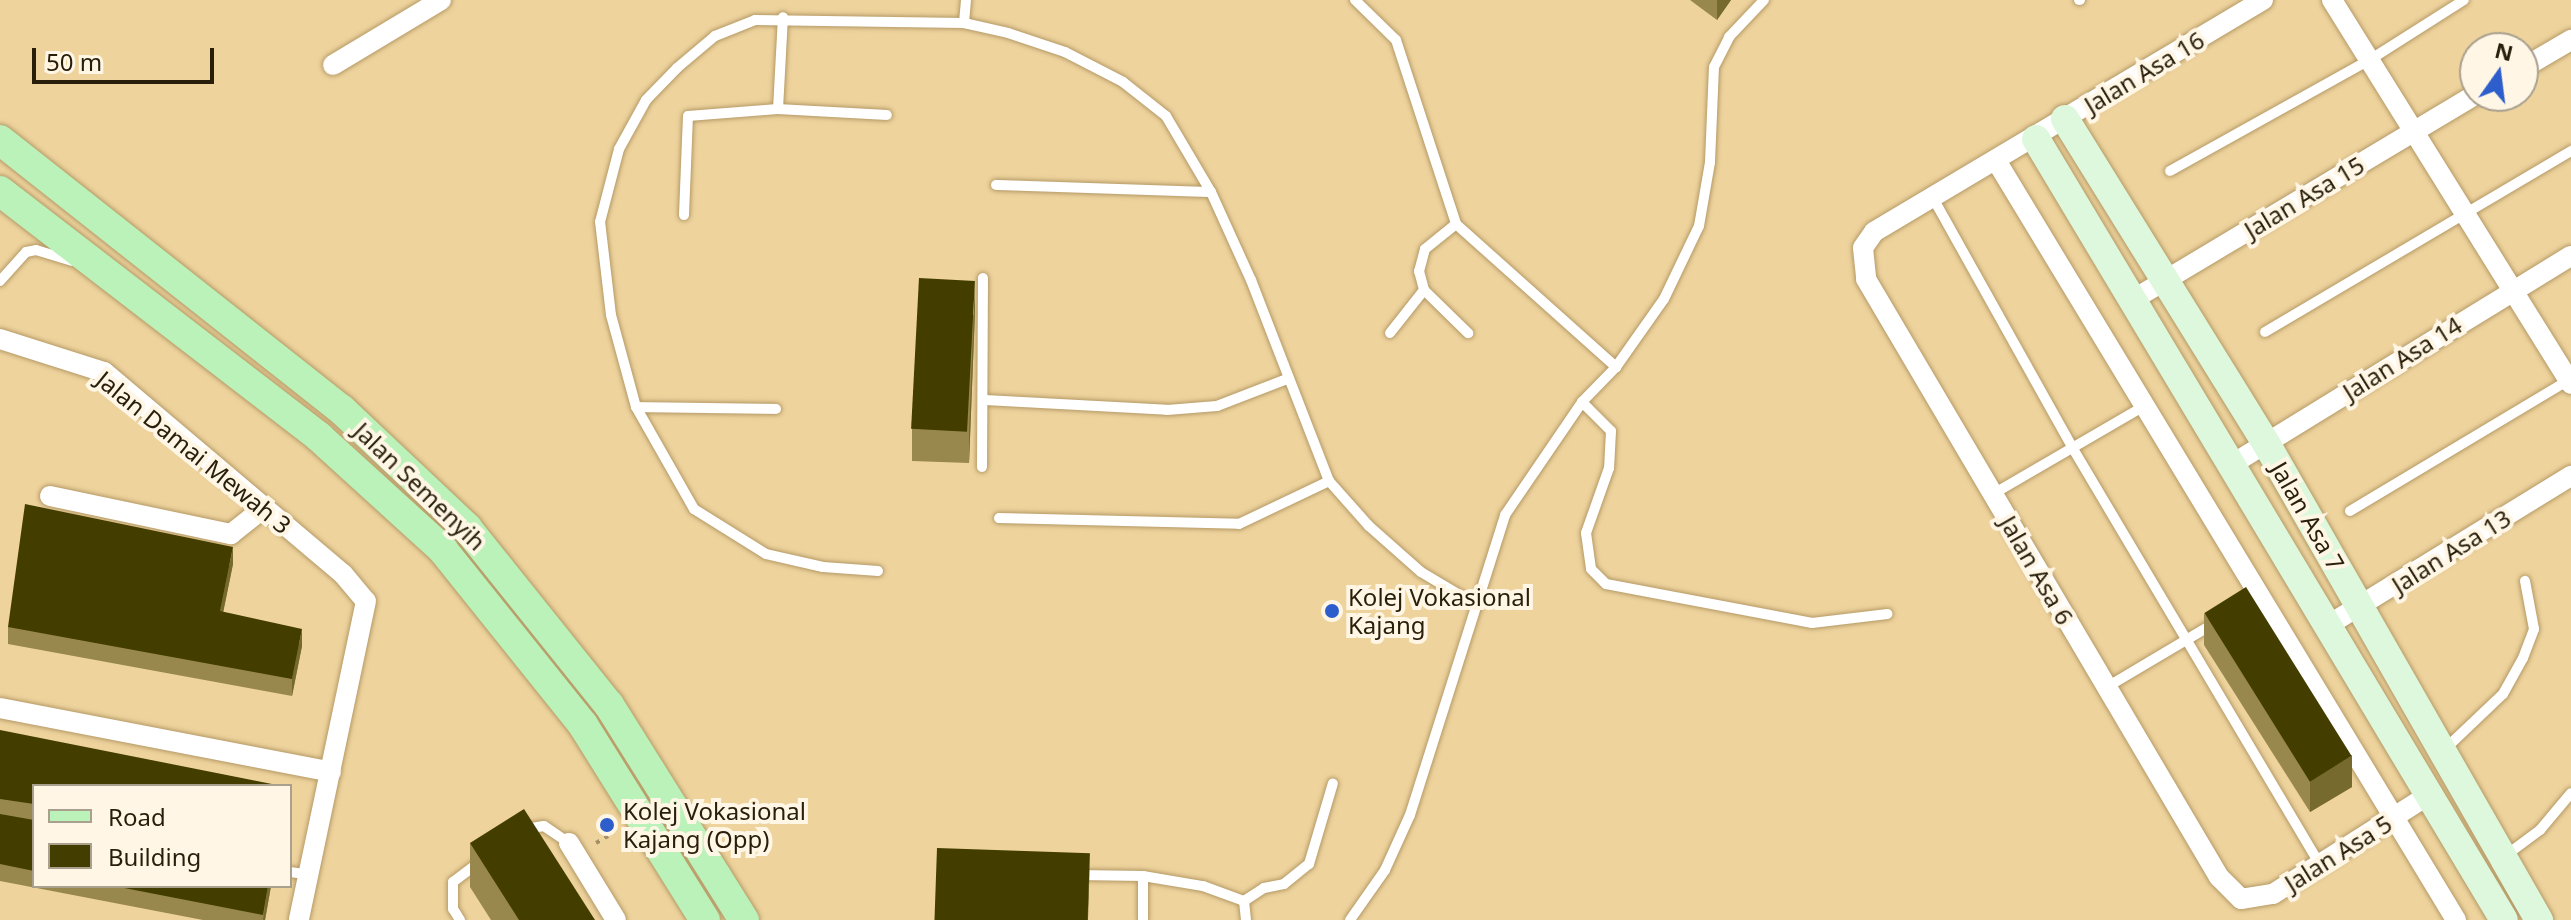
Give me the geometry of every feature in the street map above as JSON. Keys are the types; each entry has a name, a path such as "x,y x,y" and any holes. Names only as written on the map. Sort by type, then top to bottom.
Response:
{"main road":[{"name":"Jalan Semenyih","path":"0,140 342,410 467,528 609,705 744,920"},
{"name":"Jalan Semenyih","path":"0,191 158,307 319,437 443,550 583,725 705,920"}],"street":[{"path":"333,65 412,8 441,0"},
{"name":"Jalan Asa 16","path":"1874,232 2036,139 2263,0"},
{"path":"2332,0 2570,381"},
{"path":"2539,59 2571,40"},
{"name":"Jalan Asa 15","path":"2134,299 2459,104"},
{"name":"Jalan Asa 7","path":"2065,119 2266,443 2539,920"},
{"name":"Jalan Asa 7","path":"2036,139 2234,463 2504,920"},
{"path":"1997,162 2144,406 2254,600 2394,819 2453,919"},
{"name":"Jalan Asa 6","path":"1874,232 1863,248 1866,279 2219,877 2241,899"},
{"name":"Jalan Asa 14","path":"2234,463 2571,256"},
{"name":"Jalan Damai Mewah 3","path":"0,339 104,372 265,507 366,601 331,772"},
{"name":"Jalan Asa 13","path":"2330,624 2361,608 2571,476"},
{"path":"50,496 231,534 265,507"},
{"path":"0,708 331,772 299,920"},
{"name":"Jalan Asa 5","path":"2241,899 2273,894 2430,794"},
{"path":"569,843 616,920"}],"lane":[{"path":"964,23 966,0"},
{"path":"1355,0 1396,40 1456,224 1616,367"},
{"path":"1350,920 1385,870 1410,815 1505,515 1582,402 1616,367 1664,299 1699,226 1710,162 1714,67 1729,37 1764,0"},
{"path":"2170,171 2371,59 2464,0"},
{"path":"778,109 783,17"},
{"path":"878,571 823,567 766,554 694,509 636,407 611,315 600,222 619,149 646,100 715,36 755,20 783,17 964,23 1065,52 1123,82 1166,116 1211,192 1329,481 1369,526 1421,572 1478,606"},
{"path":"684,215 688,116 778,109 887,115"},
{"path":"2265,332 2468,215 2571,151"},
{"path":"996,185 1211,192"},
{"path":"1933,198 2072,447 2320,864"},
{"path":"1456,224 1425,249 1419,271 1424,290 1468,333"},
{"path":"0,281 16,259 36,250 73,262 158,307"},
{"path":"982,467 985,400 983,278"},
{"path":"1390,333 1424,290"},
{"path":"985,400 1167,410 1217,406 1287,379"},
{"path":"2350,511 2570,381"},
{"path":"1582,402 1611,431 1609,468 1586,533 1591,569 1606,584 1812,623 1887,614"},
{"path":"1993,494 2144,406"},
{"path":"636,407 776,409"},
{"path":"999,518 1239,524 1329,481"},
{"path":"2442,751 2503,694 2523,658 2534,629 2525,581"},
{"path":"2107,687 2223,618"},
{"path":"1244,901 1264,888 1284,884 1309,864 1333,783"},
{"path":"2503,858 2540,830 2571,793"},
{"path":"513,837 526,828 544,826 569,843"},
{"path":"460,920 453,909 453,882 489,855"},
{"path":"292,872 311,875"},
{"path":"1061,875 1143,876 1203,886 1244,901"},
{"path":"1143,876 1143,920"},
{"path":"1244,901 1246,920"}],"building":[{"path":"919,278 975,281 967,432 911,429"},
{"path":"25,504 233,547 220,611 302,629 292,679 8,627"},
{"path":"2246,587 2351,756 2310,782 2204,613"},
{"path":"0,730 272,784 32,784 32,804 0,799"},
{"path":"524,809 595,920 519,920 470,843"},
{"path":"0,814 32,820 32,871 0,864"},
{"path":"937,848 1090,853 1088,920 934,920"},
{"path":"124,888 268,888 263,915"}],"place":[{"name":"Kolej Vokasional Kajang","path":"1332,611"},
{"name":"Kolej Vokasional Kajang (Opp)","path":"607,825"}]}
